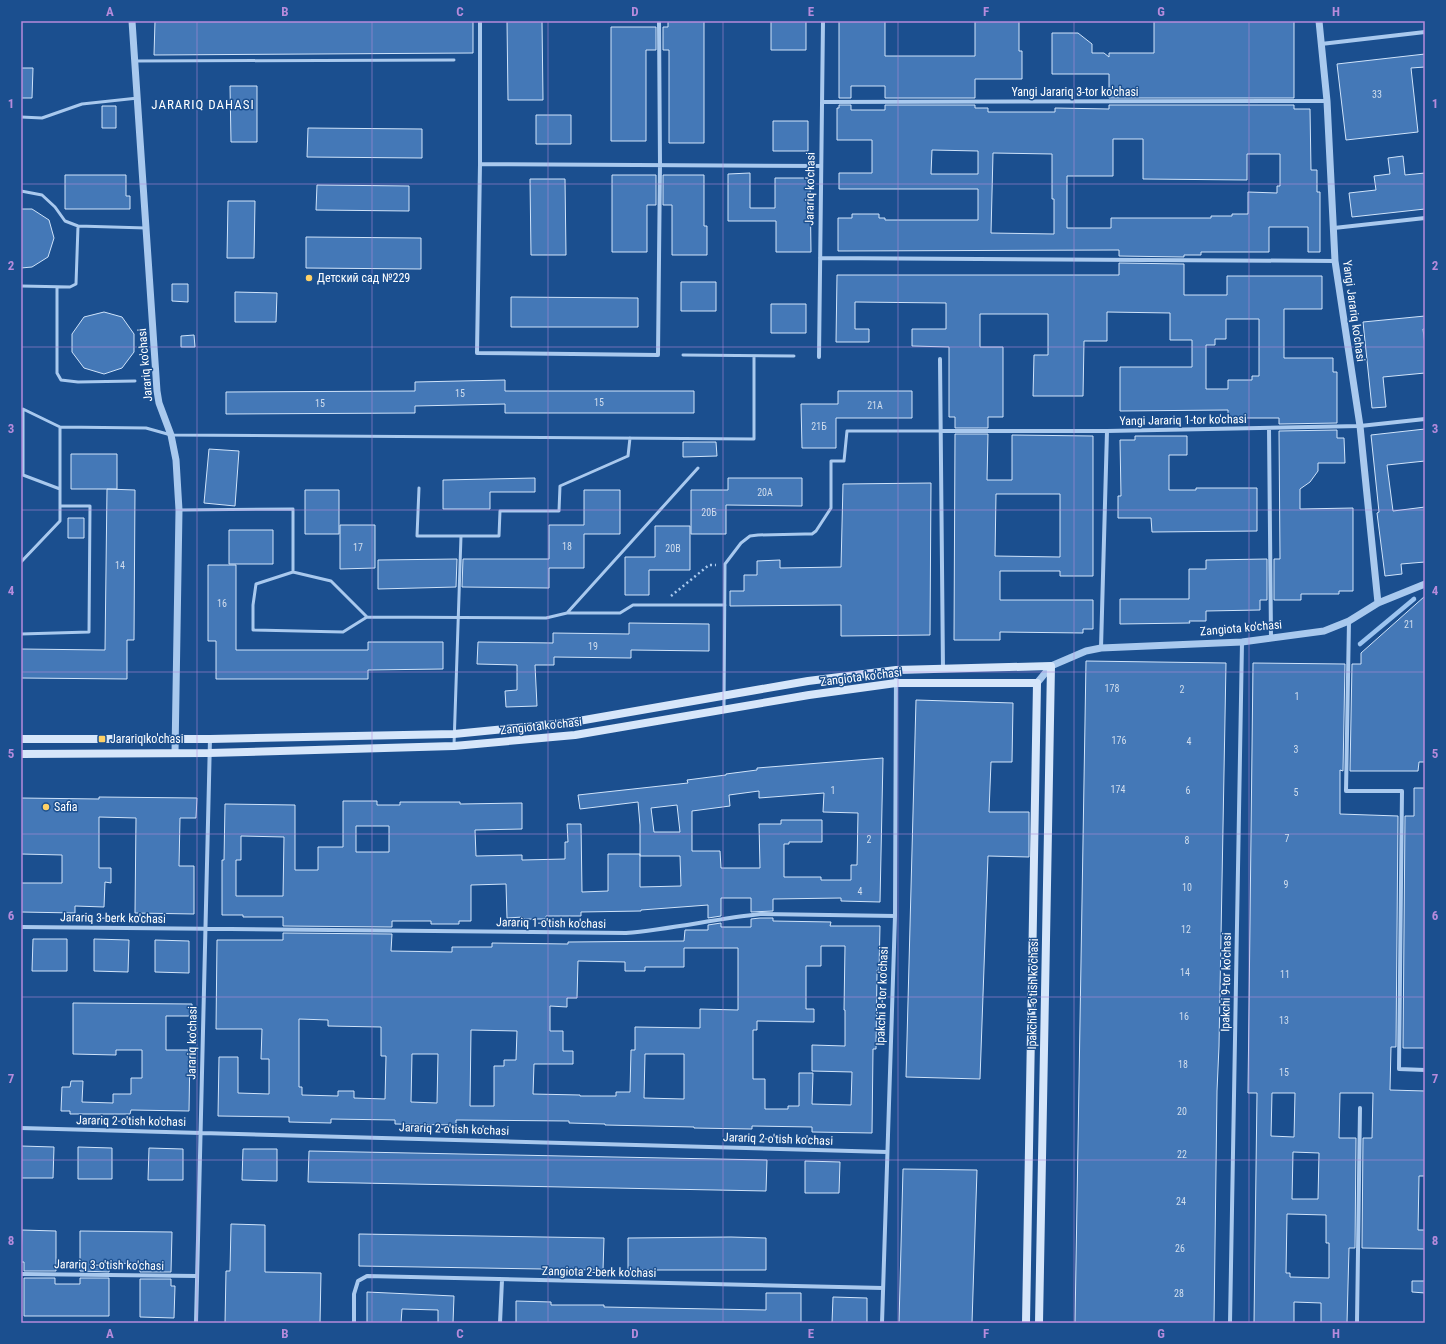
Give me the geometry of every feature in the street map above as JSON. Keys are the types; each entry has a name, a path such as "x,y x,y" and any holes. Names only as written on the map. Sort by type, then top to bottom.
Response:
{"main road":[{"name":"Zangiota ko'chasi","path":"21,740 210,739 454,734 567,723 808,681 896,670 1051,666"},
{"name":"Ipakchi 1-o'tish ko'chasi","path":"1039,1323 1051,666"},
{"name":"Zangiota ko'chasi","path":"21,754 209,753 454,746 575,735 809,695 896,683 1037,683"},
{"name":"Ipakchi 1-o'tish ko'chasi","path":"1026,1323 1037,683"}],"street":[{"name":"Jarariq ko'chasi","path":"132,21 158,403 171,435 176,460 178,510 176,753"},
{"path":"480,21 480,164 477,353 651,355 658,355 660,165 659,21"},
{"name":"Jarariq ko'chasi","path":"819,357 823,21"},
{"name":"Yangi Jarariq ko'chasi","path":"1319,21 1327,101 1335,261 1360,426 1378,603"},
{"path":"1321,44 1425,32"},
{"name":"Yangi Jarariq 3-tor ko'chasi","path":"822,102 1327,101"},
{"path":"480,164 821,166"},
{"path":"1334,228 1425,218"},
{"path":"820,258 1335,261"},
{"path":"940,359 943,669"},
{"name":"Yangi Jarariq 1-tor ko'chasi","path":"941,431 1107,431 1360,426 1425,419"},
{"path":"1269,428 1271,638"},
{"path":"1101,648 1107,431"},
{"name":"Zangiota ko'chasi","path":"1037,683 1051,666 1086,651 1101,648 1242,642 1324,631 1349,621 1378,603 1425,584"},
{"path":"1349,621 1346,791 1402,790 1399,1069 1425,1070"},
{"name":"Ipakchi 9-tor ko'chasi","path":"1230,1323 1242,642"},
{"name":"Ipakchi 8-tor ko'chasi","path":"882,1323 894,916 896,670"},
{"name":"Jarariq ko'chasi","path":"196,1323 202,1132 210,739"},
{"name":"Jarariq 1-o'tish ko'chasi","path":"205,930 626,934 760,914 894,916"},
{"name":"Jarariq 3-berk ko'chasi","path":"21,927 205,930"},
{"path":"1357,1323 1360,1108"},
{"name":"Jarariq 2-o'tish ko'chasi","path":"21,1128 887,1152"},
{"name":"Jarariq 3-o'tish ko'chasi","path":"21,1274 197,1276"},
{"name":"Zangiota 2-berk ko'chasi","path":"354,1323 354,1294 358,1280 367,1276 883,1288"},
{"path":"500,1323 502,1280"}],"lane":[{"path":"135,61 454,60"},
{"path":"21,117 42,118 82,104 138,98"},
{"path":"21,191 42,195 55,207 65,221 78,226 146,228"},
{"path":"21,286 70,287 76,284 78,226"},
{"path":"57,287 57,373 61,380 78,382 134,381"},
{"path":"683,355 794,356"},
{"path":"60,489 23,474 23,409 60,427 146,428 171,435 754,439 754,356"},
{"path":"21,562 60,521 60,427"},
{"path":"724,710 725,564 741,543 750,536 812,534 816,531 831,508 831,462 844,462 847,431 941,431"},
{"path":"419,488 417,536 499,536 500,511 559,511 560,486 628,456 630,438"},
{"path":"566,613 698,468"},
{"path":"21,634 89,632 90,506 60,506"},
{"path":"178,510 293,509 293,572"},
{"path":"454,746 461,536"},
{"path":"367,617 331,581 293,572 256,584 253,605 253,630 342,632 367,617 546,618 566,613 620,613 633,605 725,605"}],"path":[{"path":"659,605 709,565 725,564"}],"building":[{"path":"155,21 473,21 473,53 154,55"},
{"path":"507,21 542,21 543,100 508,100"},
{"path":"668,21 704,21 704,143 669,143 669,50 663,50 663,27 668,27"},
{"path":"771,21 806,21 806,50 771,50"},
{"path":"839,21 885,21 885,56 975,56 975,21 1019,21 1019,51 1022,51 1022,79 975,79 975,98 885,98 885,86 851,86 851,98 839,98"},
{"path":"1154,21 1294,21 1294,98 1109,98 1109,74 1052,74 1052,33 1078,33 1092,44 1092,53 1104,53 1109,57 1109,53 1154,53"},
{"path":"611,27 656,27 656,50 646,50 646,141 611,141"},
{"path":"1425,54 1425,67 1411,68 1418,132 1346,140 1337,64"},
{"path":"21,68 33,68 32,98 21,98"},
{"path":"230,86 257,86 257,142 231,142"},
{"path":"839,105 851,105 851,110 885,110 885,105 975,105 975,108 988,108 988,112 1055,112 1055,108 1109,109 1109,105 1294,105 1294,109 1310,109 1311,170 1317,170 1317,192 1320,192 1320,252 1308,252 1308,227 1269,227 1269,252 1201,252 1201,255 1184,255 1184,257 1119,256 1119,250 838,251 838,218 852,218 852,214 879,214 879,218 885,218 885,220 978,220 978,189 839,189 839,173 872,173 872,140 837,140 837,108 839,108","holes":["1113,139 1143,139 1143,179 1247,180 1247,154 1280,154 1280,186 1277,186 1277,193 1248,192 1248,214 1211,216 1211,218 1111,218 1111,228 1067,228 1067,176 1113,176","932,150 978,151 978,174 931,174","993,153 1052,154 1054,234 991,233"]},
{"path":"102,106 116,106 116,128 102,128"},
{"path":"536,115 571,115 571,144 536,144"},
{"path":"773,121 808,121 808,151 773,151"},
{"path":"308,128 422,129 422,158 307,157"},
{"path":"1403,156 1405,175 1425,173 1425,209 1352,217 1349,193 1376,190 1374,176 1390,174 1388,158"},
{"path":"750,173 750,208 775,208 775,178 810,178 811,252 776,252 776,221 728,221 728,174"},
{"path":"65,175 126,175 126,196 130,196 130,209 65,209"},
{"path":"612,175 656,175 656,205 647,205 647,252 612,252"},
{"path":"663,175 704,175 704,226 707,226 707,255 672,255 672,205 663,205"},
{"path":"530,179 565,179 566,255 531,255"},
{"path":"317,185 409,186 409,211 316,210"},
{"path":"228,201 255,201 254,258 227,258"},
{"path":"21,209 32,209 49,220 54,238 48,257 32,267 21,268"},
{"path":"306,237 421,238 421,269 306,268"},
{"path":"1119,263 1184,264 1184,295 1227,295 1227,276 1322,276 1322,309 1284,309 1284,358 1333,358 1333,372 1337,372 1337,423 1279,424 1279,418 1228,418 1228,410 1120,411 1120,367 1192,367 1192,340 1170,340 1170,313 1107,312 1107,341 1084,341 1083,396 1033,396 1034,355 1048,355 1048,314 980,314 980,347 1003,347 1003,417 988,417 988,428 955,428 955,417 949,417 949,347 912,346 912,329 946,329 946,303 855,302 855,329 869,329 869,342 836,342 837,275 1119,275","holes":["1226,319 1259,319 1259,376 1252,376 1252,380 1228,380 1228,389 1206,389 1206,345 1215,345 1215,339 1226,339"]},
{"path":"681,282 716,282 716,311 681,311"},
{"path":"172,284 188,284 188,302 172,301"},
{"path":"235,292 277,293 276,322 235,322"},
{"path":"511,297 638,298 638,327 511,327"},
{"path":"771,304 806,304 806,333 771,333"},
{"path":"104,312 122,317 134,334 134,352 122,368 104,374 84,368 72,352 72,334 84,317"},
{"path":"1425,316 1425,329 1423,329 1425,345 1425,373 1383,377 1386,407 1372,408 1363,322"},
{"path":"194,335 195,347 181,347 181,336"},
{"path":"505,380 505,391 694,391 694,413 505,413 505,404 415,406 415,413 226,414 226,392 415,391 415,382"},
{"path":"838,391 912,391 912,418 836,418 836,448 802,448 801,404 838,404"},
{"path":"1425,429 1425,461 1387,465 1393,511 1425,507 1425,562 1401,564 1402,574 1385,576 1377,513 1379,512 1371,435"},
{"path":"1337,430 1337,438 1344,438 1345,463 1318,463 1318,471 1310,482 1300,489 1300,509 1353,508 1353,591 1339,591 1339,594 1301,594 1301,600 1274,600 1274,559 1280,559 1279,431"},
{"path":"955,434 988,434 987,480 1012,480 1012,435 1093,436 1093,576 1060,576 1060,571 1000,571 1000,600 1093,600 1093,629 1083,629 1083,633 1000,632 1000,640 954,640","holes":["996,494 1060,494 1060,557 995,556"]},
{"path":"1135,436 1187,436 1187,455 1169,455 1169,490 1196,490 1196,488 1257,488 1257,531 1152,532 1151,518 1118,518 1118,496 1121,496 1120,440 1135,440"},
{"path":"683,442 716,442 717,456 683,457"},
{"path":"209,449 239,451 235,506 204,503"},
{"path":"71,454 117,454 117,489 71,489"},
{"path":"535,478 535,492 490,492 490,509 443,509 443,480"},
{"path":"728,478 802,478 802,506 726,505 726,534 691,534 691,490 728,490"},
{"path":"931,483 930,635 841,636 841,605 730,606 730,591 744,591 744,575 757,575 757,561 780,560 780,568 841,567 843,484"},
{"path":"107,489 135,490 134,640 127,640 127,679 21,678 21,649 105,650"},
{"path":"305,490 339,490 339,534 305,534"},
{"path":"584,490 620,490 620,534 584,534 584,568 549,568 549,588 462,587 463,559 549,559 549,525 584,525"},
{"path":"68,518 84,518 84,538 68,538"},
{"path":"340,525 375,525 375,568 340,569"},
{"path":"655,526 690,526 690,570 649,570 649,595 625,595 625,557 655,557"},
{"path":"229,530 273,530 273,564 229,564"},
{"path":"457,559 456,587 378,589 378,560"},
{"path":"1267,559 1267,600 1260,600 1260,610 1206,611 1206,621 1189,621 1190,623 1120,624 1120,599 1189,599 1189,569 1206,569 1206,560"},
{"path":"208,565 236,565 236,650 368,650 368,642 443,642 443,669 368,670 368,679 216,679 216,641 208,641"},
{"path":"1425,596 1425,762 1419,762 1418,771 1350,771 1352,664 1361,664 1361,653"},
{"path":"629,623 709,624 709,651 631,650 631,658 554,657 554,665 535,665 537,706 506,707 505,691 517,690 517,665 477,664 478,642 553,643 553,633 629,634"},
{"path":"1086,661 1226,663 1217,1091 1214,1323 1075,1323"},
{"path":"1253,663 1345,664 1343,771 1340,770 1340,814 1398,816 1396,1047 1391,1047 1390,1090 1425,1091 1425,1176 1419,1176 1418,1230 1425,1230 1425,1249 1362,1248 1363,1138 1372,1138 1373,1093 1340,1093 1339,1138 1356,1138 1355,1248 1349,1248 1347,1323 1321,1323 1321,1303 1294,1302 1294,1323 1254,1323 1257,1093 1248,1093","holes":["1272,1093 1295,1093 1294,1137 1271,1136","1293,1152 1319,1153 1318,1199 1292,1199","1287,1214 1326,1215 1326,1243 1329,1243 1329,1278 1290,1277 1290,1273 1286,1273"]},
{"path":"916,700 1013,703 1012,762 991,762 989,812 1029,812 1029,857 988,856 980,1079 906,1077"},
{"path":"883,758 880,902 841,901 841,898 773,899 773,911 751,912 751,898 721,898 721,916 708,918 708,905 641,911 581,912 581,916 546,916 546,919 523,919 523,917 507,918 506,884 471,885 471,921 459,921 459,924 431,924 431,921 392,921 392,927 283,926 283,917 243,917 243,915 222,915 222,860 224,860 225,804 295,805 295,870 318,870 318,847 343,847 343,801 377,801 377,805 400,805 400,802 460,802 460,804 522,803 522,829 475,830 476,856 522,855 522,860 565,859 565,842 568,842 567,824 581,824 582,892 608,891 608,854 640,854 638,802 580,809 578,795 688,783 687,780 757,770 757,768","holes":["759,791 759,798 824,793 823,812 858,813 857,865 851,865 851,880 821,880 821,877 784,877 784,844 789,844 789,842 822,842 822,820 781,820 781,824 759,824 760,868 721,868 720,851 692,851 692,811 730,806 729,795","677,805 680,832 654,832 651,808","356,826 389,826 389,852 356,852","241,836 284,837 283,896 236,896 236,860 241,860","640,856 680,856 681,886 640,887"]},
{"path":"1414,788 1425,788 1425,1048 1403,1048 1405,816 1414,816"},
{"path":"99,797 197,798 196,818 180,818 179,866 194,866 194,914 135,913 136,818 99,817 99,868 111,868 111,883 105,882 104,907 75,906 75,913 21,912 21,883 62,883 62,855 21,854 21,798 99,799"},
{"path":"773,918 773,921 831,922 830,926 880,926 879,971 877,970 876,1049 873,1049 872,1133 812,1132 812,1127 752,1126 752,1129 694,1128 569,1123 569,1121 456,1120 456,1125 395,1124 395,1120 331,1119 331,1123 289,1122 289,1117 218,1116 219,1057 238,1057 238,1093 269,1094 269,1059 261,1059 262,1029 216,1029 217,940 283,940 283,933 392,934 391,951 452,952 452,947 492,947 492,943 568,944 568,942 684,941 685,930 708,930 708,925 721,923 721,927 751,927 751,919","holes":["821,946 845,946 845,1046 812,1045 812,1071 852,1072 851,1105 812,1104 813,1073 799,1073 799,1106 788,1106 788,1109 765,1109 765,1079 753,1079 753,1030 757,1030 757,1021 814,1022 814,1009 806,1009 806,966 821,966","684,948 738,948 738,1010 700,1009 700,1028 635,1027 635,1050 631,1050 630,1092 616,1092 616,1096 533,1094 534,1064 573,1064 573,1051 563,1051 563,1031 550,1031 550,1006 567,1007 567,998 577,998 578,961 625,962 625,971 645,971 645,967 684,967","299,1019 328,1020 328,1026 381,1027 381,1056 386,1056 385,1099 354,1098 354,1091 338,1091 338,1096 302,1095 302,1087 299,1087","471,1030 517,1031 516,1060 504,1060 504,1066 494,1066 494,1106 470,1106","412,1054 438,1054 437,1103 411,1102","645,1054 684,1054 684,1099 644,1098"]},
{"path":"33,939 67,939 67,971 32,971"},
{"path":"94,939 129,940 128,972 94,971"},
{"path":"155,940 189,941 189,973 155,972"},
{"path":"73,1003 192,1004 192,1016 166,1016 166,1050 190,1050 189,1111 131,1110 130,1114 70,1114 70,1111 61,1111 62,1087 70,1087 71,1081 83,1081 82,1102 113,1103 113,1094 131,1094 131,1078 142,1078 142,1050 116,1050 116,1055 73,1054"},
{"path":"21,1146 54,1147 53,1178 21,1178"},
{"path":"78,1147 112,1148 112,1179 78,1179"},
{"path":"149,1148 183,1149 183,1180 148,1180"},
{"path":"243,1149 277,1149 277,1181 242,1180"},
{"path":"309,1151 767,1160 766,1191 308,1182"},
{"path":"805,1161 840,1162 839,1193 805,1193"},
{"path":"903,1169 977,1170 972,1323 899,1323"},
{"path":"231,1224 265,1225 265,1272 321,1273 320,1323 225,1323 226,1271 230,1271"},
{"path":"22,1230 56,1231 56,1271 24,1271 24,1262 21,1262"},
{"path":"80,1231 172,1232 171,1272 140,1272 140,1264 114,1263 110,1264 109,1272 80,1271"},
{"path":"359,1234 604,1238 603,1270 359,1266"},
{"path":"628,1238 766,1238 766,1270 628,1270"},
{"path":"24,1278 55,1278 55,1284 80,1284 80,1278 109,1278 109,1316 24,1316"},
{"path":"140,1279 171,1279 171,1286 175,1286 174,1318 140,1317"},
{"path":"1412,1281 1425,1281 1425,1293 1412,1292"},
{"path":"367,1292 454,1296 453,1323 438,1323 438,1310 402,1309 401,1323 367,1323"},
{"path":"766,1293 801,1293 801,1323 516,1323 516,1301 551,1302 551,1305 604,1305 604,1307 766,1310"},
{"path":"833,1297 867,1298 867,1323 832,1323"}],"waterway":[{"path":"1360,644 1414,599"}],"place":[{"name":"Детский сад №229","path":"309,278"},
{"name":"Jarariq ko'chasi","path":"102,739"},
{"name":"Safia","path":"46,807"}],"district":[{"name":"JARARIQ DAHASI","path":"203,104"}]}
